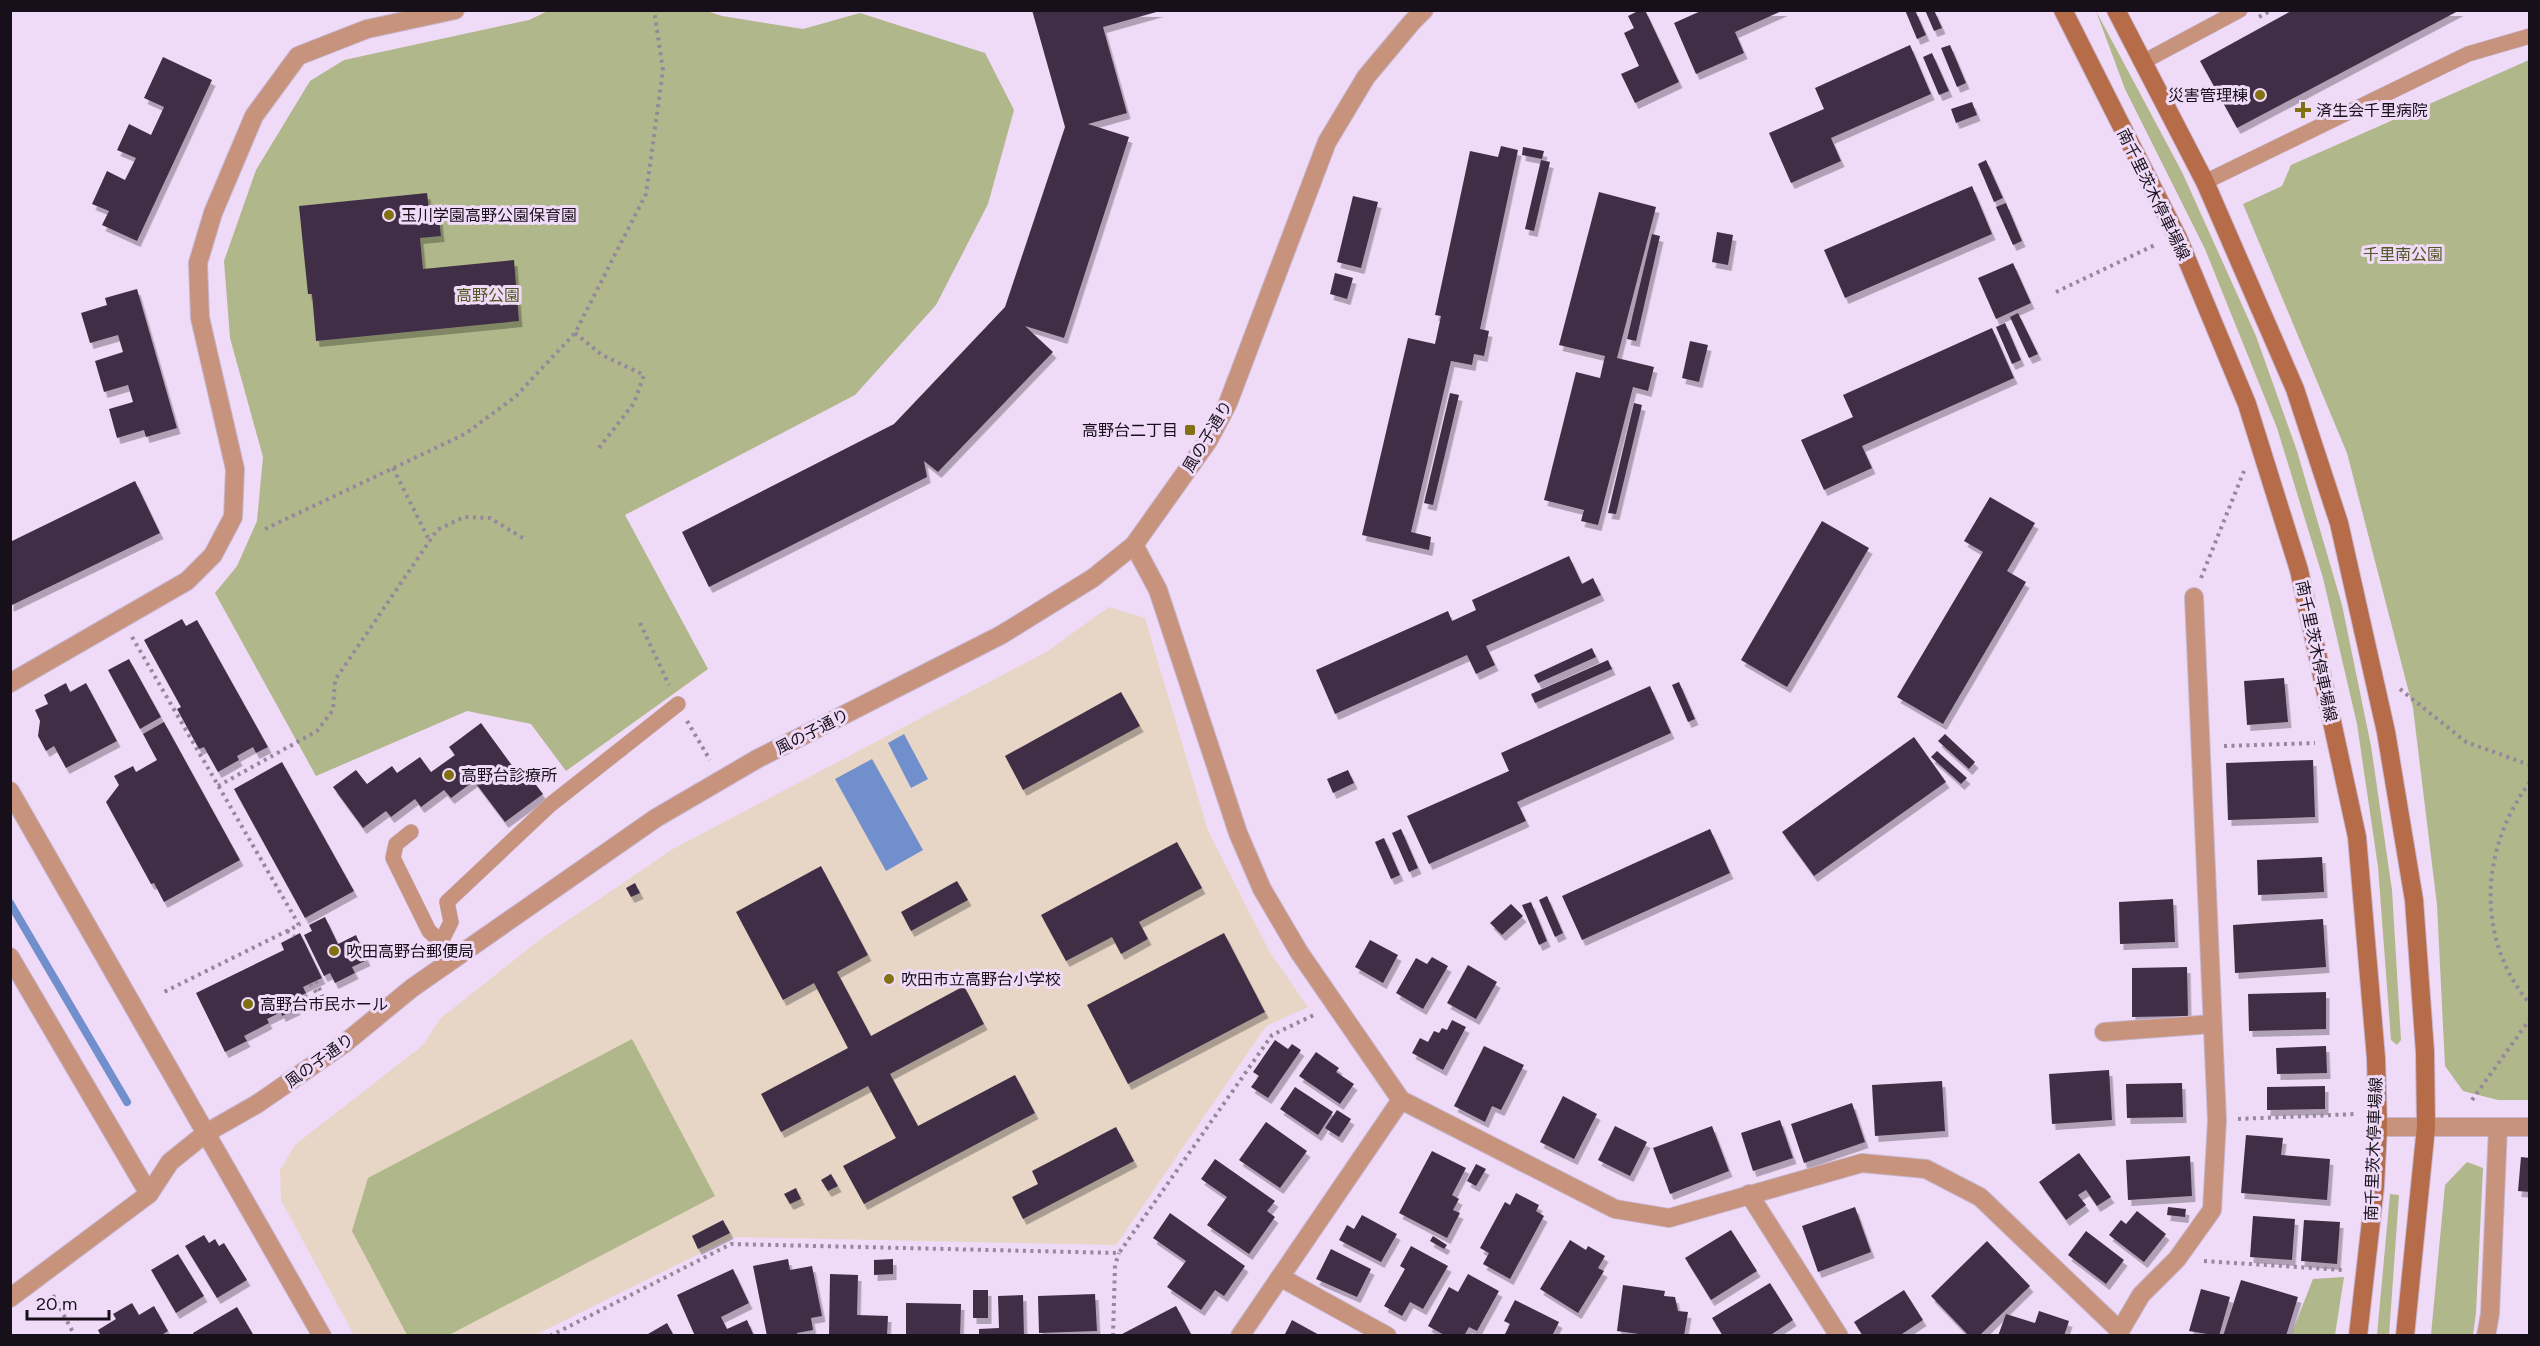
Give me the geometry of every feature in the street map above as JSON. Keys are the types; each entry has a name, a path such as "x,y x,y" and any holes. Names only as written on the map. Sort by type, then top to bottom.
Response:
{"main road":[{"name":"南千里茨木停車場線","path":"2063,10 2182,249 2247,404 2299,570 2357,837 2376,1058 2378,1127 2375,1186 2358,1335"},
{"path":"2115,10 2205,182 2295,389 2339,523 2386,732 2414,900 2425,1052 2426,1127 2405,1335"}],"street":[{"path":"10,683 187,581 213,555 233,517 235,469 200,318 198,263 213,213 254,116 298,56 367,29 455,10"},
{"name":"風の子通り","path":"10,1298 149,1194 170,1161 206,1133 257,1104 335,1050 450,961 656,818 757,759 1001,635 1093,579 1134,545 1208,441 1228,403 1327,142 1366,76 1424,10"},
{"path":"1134,545 1158,590 1238,832 1262,889 1299,952 1401,1100 1615,1209 1669,1218 1862,1163 1926,1169 1980,1197 2120,1333 2141,1295 2177,1259 2212,1210 2217,1120 2194,597"},
{"path":"10,791 322,1335"},
{"path":"10,957 149,1194"},
{"path":"2103,1032 2212,1024"},
{"path":"1240,1335 1401,1100"},
{"path":"2378,1127 2529,1127"},
{"path":"2486,1335 2490,1314 2498,1127"},
{"path":"1749,1194 1839,1335"},
{"path":"1280,1277 1387,1335"}],"lane":[{"path":"2143,62 2240,10"},
{"path":"2205,182 2468,54 2529,36"},
{"path":"441,942 451,921 447,902 550,805 678,704"},
{"path":"411,832 396,844 393,858 429,931 441,942 450,961"}],"path":[{"path":"264,529 465,434 515,397 575,333 646,194 663,70 654,10"},
{"path":"2056,292 2163,241"},
{"path":"575,333 602,356 644,375 634,403 599,448"},
{"path":"2194,597 2245,467"},
{"path":"393,468 430,541"},
{"path":"218,786 318,730 333,710 335,680 437,531 464,517 490,518 526,540"},
{"path":"640,623 678,704 710,760"},
{"path":"130,633 298,925 164,992"},
{"path":"2396,686 2466,742 2529,765"},
{"path":"2200,747 2322,742"},
{"path":"2529,782 2510,812 2496,845 2490,898 2494,933 2499,950 2514,982 2529,1004"},
{"path":"287,931 294,936"},
{"path":"287,931 287,939"},
{"path":"310,984 328,1008 316,981"},
{"path":"1113,1335 1115,1265 1119,1253 1272,1035 1319,1012"},
{"path":"2472,1100 2529,1019"},
{"path":"2217,1120 2357,1114"},
{"path":"550,1335 731,1244 1119,1253"},
{"path":"2177,1259 2350,1271"},
{"path":"53,1295 75,1335"}],"shaded area":[{"name":"吹田市立高野台小学校","path":"1109,607 1145,618 1208,831 1269,951 1308,1007 1266,1026 1116,1245 733,1237 535,1335 354,1335 281,1200 280,1170 296,1144 422,1046 441,1018 542,938 673,849 1048,651"}],"green space":[{"name":"高野公園","path":"550,10 707,11 722,16 803,29 860,13 985,53 1014,110 988,204 936,305 855,395 625,515 708,669 566,771 531,724 467,711 316,776 215,593 237,566 257,521 263,457 230,338 224,261 256,170 310,81 344,60 529,20"},
{"path":"2096,11 2182,172 2256,336 2297,451 2342,605 2371,746 2392,890 2401,1040 2397,1045 2391,1040 2378,867 2357,724 2323,578 2277,428 2205,249 2125,89"},
{"name":"千里南公園","path":"2529,60 2530,1100 2498,1100 2463,1091 2445,1066 2437,905 2413,708 2347,453 2243,204 2282,186 2291,165"},
{"path":"632,1039 715,1196 449,1335 407,1335 352,1231 368,1178"},
{"path":"2467,1162 2483,1168 2473,1335 2431,1335 2445,1185"},
{"path":"2390,1194 2399,1195 2389,1335 2377,1335"},
{"path":"2344,1277 2335,1335 2291,1335 2313,1279"}],"water":[{"path":"904,734 928,779 911,788 888,743"},
{"path":"872,759 923,850 886,871 835,779"}],"building":[{"path":"1032,10 1160,11 1103,27 1127,113 1088,124 1129,137 1064,338 1025,326 1053,352 938,472 924,461 927,477 709,587 682,532 894,424 1005,307 1065,127"},
{"path":"1645,10 1679,82 1635,103 1621,74 1639,66 1624,33 1634,28 1628,16"},
{"path":"1703,10 1784,10 1735,32 1744,53 1696,74 1674,23"},
{"path":"1905,10 1915,10 1926,35 1917,39"},
{"path":"1925,10 1934,10 1942,28 1934,31"},
{"name":"災害管理棟","path":"2293,10 2460,10 2237,128 2200,61"},
{"path":"1910,45 1931,94 1831,138 1841,161 1791,183 1769,133 1824,109 1815,88"},
{"path":"1950,45 1966,83 1957,87 1941,48"},
{"path":"1932,53 1949,91 1939,95 1923,57"},
{"path":"163,57 212,80 137,241 102,225 109,211 92,204 107,171 125,180 136,158 117,150 129,124 151,135 164,107 144,98"},
{"path":"1972,102 1977,115 1956,123 1951,109"},
{"path":"1501,146 1518,150 1480,329 1489,331 1484,356 1474,354 1472,365 1451,361 1411,532 1431,537 1429,550 1362,535 1408,338 1435,344 1441,316 1435,315 1470,151 1498,157"},
{"path":"1523,147 1544,151 1542,159 1522,155"},
{"path":"1541,160 1550,162 1534,231 1525,229"},
{"path":"1986,160 2003,198 1994,202 1978,164"},
{"path":"1972,186 1992,234 1845,298 1824,250"},
{"path":"1599,192 1656,207 1617,358 1654,367 1648,391 1633,387 1598,525 1581,521 1584,510 1544,500 1576,372 1600,378 1605,356 1559,345"},
{"path":"427,193 429,209 438,208 441,236 420,238 423,269 514,260 519,321 316,341 312,294 308,294 299,206"},
{"path":"1353,196 1378,202 1361,268 1337,262"},
{"path":"2006,203 2022,241 2013,245 1996,207"},
{"path":"1717,232 1733,235 1728,265 1712,262"},
{"path":"1652,234 1660,236 1636,341 1627,339"},
{"path":"2013,263 2031,303 1996,319 1978,278"},
{"path":"1335,273 1353,278 1347,299 1330,294"},
{"path":"137,289 177,428 146,437 144,430 117,438 109,409 133,402 128,385 104,392 95,361 123,352 118,335 90,343 81,313 107,305 105,298"},
{"path":"2018,313 2038,354 2029,358 2010,317"},
{"path":"2005,323 2021,360 2012,364 1996,327"},
{"path":"1992,328 2014,378 1862,446 1872,468 1824,490 1801,440 1853,417 1843,395"},
{"path":"1690,341 1708,345 1699,382 1682,378"},
{"path":"1450,393 1459,395 1433,505 1424,503"},
{"path":"1634,403 1642,405 1616,514 1608,513"},
{"path":"135,481 160,533 10,606 10,542"},
{"path":"1990,497 2035,523 2007,571 2026,582 1943,724 1897,697 1983,552 1964,541"},
{"path":"1822,521 1869,548 1787,687 1741,660"},
{"path":"1569,556 1582,584 1593,578 1601,595 1486,646 1495,665 1476,674 1467,655 1335,714 1316,670 1448,611 1452,621 1476,610 1472,600"},
{"path":"182,619 186,626 197,620 268,747 256,753 253,747 237,756 239,760 218,772 204,747 199,749 177,709 181,707 144,640"},
{"path":"1592,648 1596,657 1538,683 1534,675"},
{"path":"129,659 161,717 140,729 108,670"},
{"path":"1608,660 1612,669 1535,703 1531,694"},
{"path":"2284,678 2288,722 2247,725 2244,681"},
{"path":"1679,682 1695,719 1688,722 1672,685"},
{"path":"66,683 70,692 86,683 117,741 66,768 54,746 46,751 38,736 40,721 35,710 48,704 44,695"},
{"path":"1650,686 1671,733 1517,802 1526,821 1429,864 1407,816 1509,771 1501,753"},
{"path":"1121,692 1140,726 1023,790 1005,756"},
{"path":"164,722 240,860 164,902 154,883 151,884 106,802 119,785 114,776 133,766 136,772 157,760 143,734"},
{"name":"高野台診療所","path":"481,723 524,782 530,777 543,794 505,822 474,781 451,798 444,790 421,807 415,799 391,817 386,811 363,828 333,787 356,770 367,784 392,766 397,773 420,757 431,772 455,755 449,747"},
{"path":"1945,734 1975,762 1969,769 1938,741"},
{"path":"1914,737 1946,782 1814,876 1782,832"},
{"path":"1937,751 1967,778 1961,784 1931,757"},
{"path":"2313,760 2315,817 2228,820 2226,763"},
{"path":"282,762 354,891 305,918 234,789"},
{"path":"1348,770 1354,783 1333,793 1327,779"},
{"path":"1401,829 1418,868 1409,872 1392,833"},
{"path":"1710,829 1730,873 1582,940 1562,896"},
{"path":"1384,838 1400,875 1391,879 1375,842"},
{"path":"1177,842 1202,888 1139,922 1148,939 1121,954 1112,937 1066,961 1041,915"},
{"path":"2322,857 2324,892 2258,895 2257,860"},
{"path":"821,866 868,955 837,972 871,1036 964,986 984,1024 890,1074 918,1126 1015,1075 1035,1113 864,1204 843,1166 896,1138 868,1086 781,1132 761,1094 848,1048 814,983 783,1000 736,912"},
{"path":"957,881 968,900 911,931 901,912"},
{"path":"635,883 640,893 631,897 626,888"},
{"path":"1547,896 1563,933 1555,937 1539,900"},
{"path":"2173,899 2175,942 2120,944 2119,902"},
{"path":"1531,902 1547,941 1539,945 1522,905"},
{"path":"1511,904 1523,916 1502,935 1490,923"},
{"path":"325,917 338,944 356,935 367,960 352,967 355,973 335,983 330,973 324,976 304,935 312,931 309,925"},
{"path":"2323,919 2326,967 2235,973 2233,925"},
{"name":"高野台市民ホール","path":"300,933 322,978 303,987 306,993 292,1000 297,1009 282,1016 281,1012 267,1019 269,1023 244,1036 247,1041 225,1052 196,993 284,950 281,943"},
{"path":"1224,933 1265,1012 1128,1084 1087,1005"},
{"path":"1370,940 1398,955 1383,983 1355,967"},
{"path":"1432,957 1448,966 1423,1009 1396,993 1416,958 1427,964"},
{"path":"1468,965 1497,982 1476,1019 1447,1003"},
{"path":"2187,967 2188,1016 2132,1017 2132,968"},
{"path":"2326,992 2326,1029 2249,1031 2248,994"},
{"path":"1452,1020 1466,1027 1443,1070 1412,1053 1420,1038 1428,1042 1434,1031 1439,1033 1442,1028 1447,1030"},
{"path":"1275,1040 1288,1049 1292,1044 1301,1050 1268,1098 1251,1087 1259,1076 1253,1072"},
{"path":"1484,1046 1524,1065 1501,1110 1492,1106 1485,1122 1454,1106"},
{"path":"2326,1046 2327,1073 2277,1074 2276,1048"},
{"path":"1316,1052 1339,1068 1336,1072 1354,1084 1340,1104 1299,1076"},
{"path":"2109,1070 2112,1120 2052,1124 2049,1074"},
{"path":"1942,1081 1945,1131 1875,1136 1872,1085"},
{"path":"2182,1083 2183,1117 2127,1118 2126,1084"},
{"path":"2325,1086 2325,1109 2267,1110 2267,1087"},
{"path":"1295,1087 1333,1112 1318,1135 1280,1109"},
{"path":"1563,1096 1597,1114 1574,1159 1540,1142"},
{"path":"1852,1103 1865,1142 1804,1163 1791,1124"},
{"path":"1337,1110 1351,1119 1339,1137 1325,1128"},
{"path":"1780,1120 1793,1158 1753,1171 1741,1133"},
{"path":"1266,1122 1307,1151 1280,1188 1239,1160"},
{"path":"1615,1126 1647,1142 1630,1176 1598,1160"},
{"path":"1712,1126 1729,1171 1670,1194 1653,1148"},
{"path":"1116,1127 1134,1161 1023,1219 1012,1197 1038,1184 1032,1171"},
{"path":"2246,1135 2283,1138 2281,1155 2330,1159 2327,1200 2241,1193"},
{"path":"1432,1151 1466,1168 1452,1195 1459,1199 1453,1210 1460,1213 1447,1238 1399,1213"},
{"path":"2079,1153 2111,1197 2097,1206 2086,1190 2078,1195 2086,1205 2066,1220 2039,1182"},
{"path":"2190,1156 2192,1196 2128,1200 2126,1160"},
{"path":"2521,1157 2530,1158 2530,1192 2518,1191"},
{"path":"1215,1159 1275,1201 1267,1211 1275,1217 1249,1254 1207,1225 1227,1197 1201,1179"},
{"path":"1476,1164 1486,1169 1476,1186 1467,1181"},
{"path":"831,1174 838,1186 828,1191 821,1180"},
{"path":"796,1188 801,1199 790,1204 784,1194"},
{"path":"1516,1193 1539,1205 1536,1211 1544,1216 1510,1279 1483,1264 1489,1253 1480,1248 1505,1202 1510,1205"},
{"path":"1855,1207 1871,1252 1818,1272 1802,1226"},
{"path":"2168,1207 2186,1209 2185,1217 2167,1215"},
{"path":"2137,1211 2166,1234 2144,1262 2109,1235 2121,1220 2126,1224"},
{"path":"1170,1213 1245,1266 1224,1296 1215,1290 1201,1310 1167,1287 1186,1261 1153,1238"},
{"path":"1362,1215 1397,1234 1381,1262 1339,1240 1347,1225 1354,1229"},
{"path":"2253,1216 2295,1219 2292,1260 2250,1257"},
{"path":"723,1220 730,1233 698,1249 692,1236"},
{"path":"2304,1220 2340,1222 2337,1264 2301,1261"},
{"path":"1731,1230 1757,1271 1711,1300 1685,1258"},
{"path":"2086,1231 2124,1260 2106,1284 2068,1255"},
{"path":"204,1235 209,1243 215,1239 219,1246 224,1243 247,1280 217,1298 185,1246"},
{"path":"1433,1236 1447,1245 1444,1249 1430,1241"},
{"path":"1570,1240 1586,1250 1588,1246 1605,1256 1598,1268 1604,1271 1578,1313 1540,1289"},
{"path":"1987,1241 2030,1286 1979,1336 1969,1336 1931,1296"},
{"path":"1411,1246 1448,1266 1423,1309 1410,1302 1402,1316 1384,1306 1405,1269 1400,1266"},
{"path":"1331,1249 1371,1269 1357,1297 1316,1279"},
{"path":"178,1254 204,1296 176,1313 151,1270"},
{"path":"788,1259 790,1270 812,1266 822,1316 811,1318 813,1330 797,1333 797,1336 767,1336 753,1266"},
{"path":"893,1259 893,1274 874,1275 874,1260"},
{"path":"733,1269 749,1303 721,1317 727,1329 747,1320 754,1336 695,1336 677,1295"},
{"path":"830,1274 858,1275 857,1315 888,1316 887,1336 829,1336"},
{"path":"1468,1274 1499,1291 1477,1331 1469,1327 1464,1336 1446,1336 1428,1326 1449,1287 1458,1292"},
{"path":"2241,1280 2298,1297 2286,1336 2223,1336"},
{"path":"1770,1283 1793,1320 1769,1336 1723,1336 1712,1318"},
{"path":"1623,1285 1665,1291 1664,1296 1675,1297 1678,1311 1688,1312 1684,1336 1653,1336 1617,1331"},
{"path":"2201,1289 2230,1297 2219,1336 2189,1331"},
{"path":"973,1290 988,1290 988,1318 973,1318"},
{"path":"1904,1290 1923,1320 1899,1336 1863,1336 1854,1322"},
{"path":"1095,1294 1097,1331 1039,1333 1038,1296"},
{"path":"1023,1295 1024,1336 979,1336 979,1329 999,1328 998,1296"},
{"path":"1515,1300 1559,1322 1552,1336 1504,1336 1510,1324 1504,1321"},
{"path":"132,1303 139,1315 154,1306 168,1331 160,1336 101,1336 98,1330 116,1319 113,1314"},
{"path":"906,1303 961,1304 960,1336 906,1336"},
{"path":"1176,1306 1192,1336 1123,1336 1122,1334"},
{"path":"237,1307 254,1336 194,1336 193,1333"},
{"path":"2039,1311 2069,1321 2064,1336 1998,1336 2006,1314 2035,1323"},
{"path":"1292,1320 1321,1336 1284,1336"},
{"path":"667,1323 674,1336 649,1336 648,1334"}],"waterway":[{"path":"10,903 127,1102"}],"place":[{"name":"災害管理棟","path":"2260,95"},
{"name":"済生会千里病院","path":"2303,110"},
{"name":"玉川学園高野公園保育園","path":"389,215"},
{"name":"高野台二丁目","path":"1190,430"},
{"name":"高野台診療所","path":"449,775"},
{"name":"吹田高野台郵便局","path":"334,951"},
{"name":"吹田市立高野台小学校","path":"889,979"},
{"name":"高野台市民ホール","path":"248,1004"}]}
